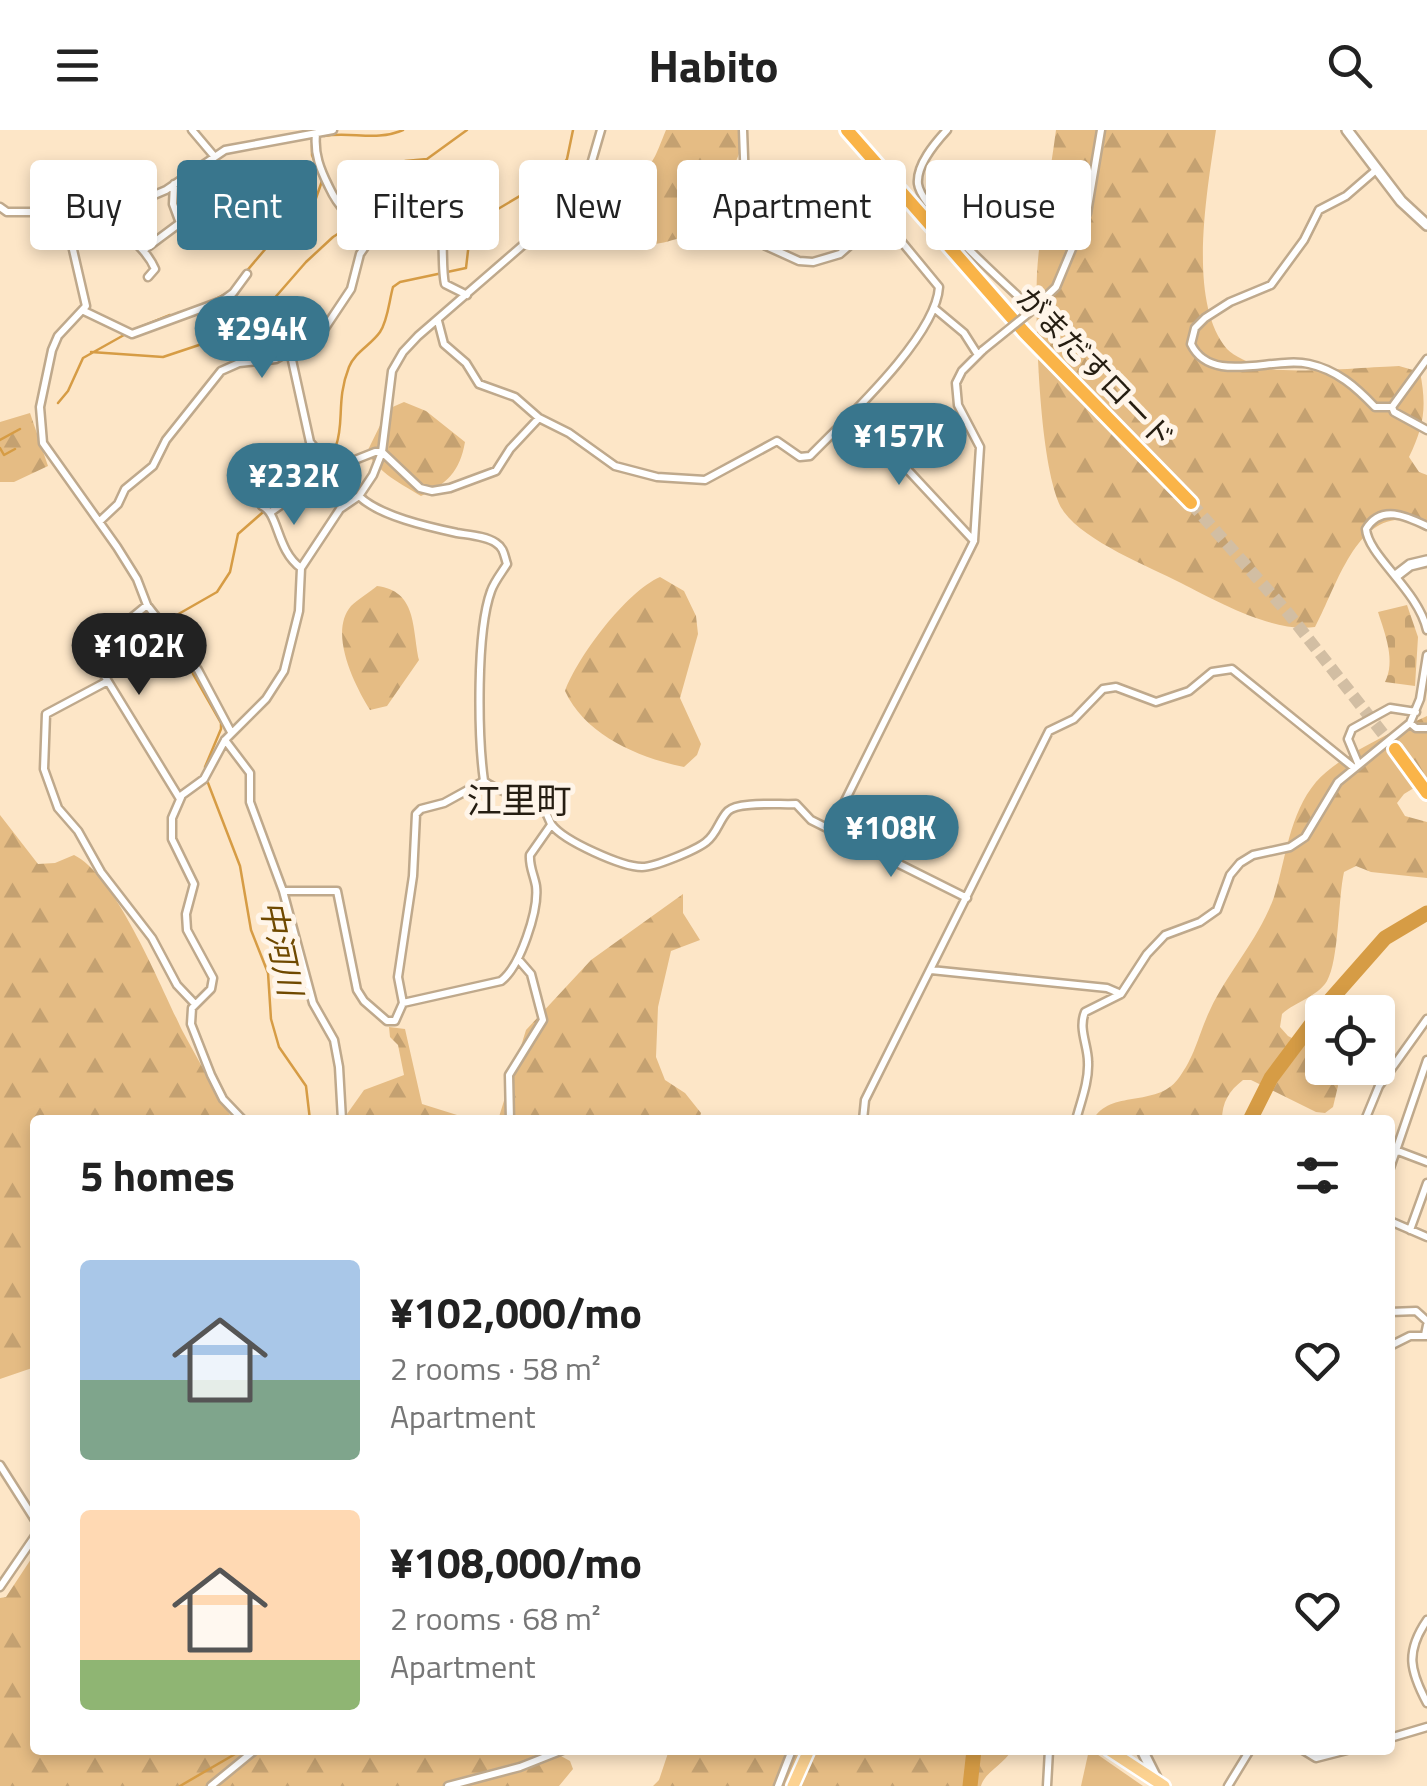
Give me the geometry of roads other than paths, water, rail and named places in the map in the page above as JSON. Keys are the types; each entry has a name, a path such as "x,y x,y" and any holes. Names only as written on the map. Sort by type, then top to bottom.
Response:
{"highway":[{"name":"がまだすロード","path":"848,130 951,251 1190,503"},
{"path":"1395,748 1427,793"}],"main road":[{"path":"793,1786 807,1755"},
{"path":"1119,1755 1160,1783"}],"street":[{"path":"192,130 214,156"},
{"path":"157,192 232,147 332,130"},
{"path":"238,1115 223,1099 191,1024 190,1014 211,989 213,978 186,922 194,884 170,830 180,799 204,778 224,740 266,699 284,671 299,611 301,568 340,509 359,496 382,452 392,370 403,352 576,198 585,185 600,130"},
{"path":"438,320 444,344 466,363 479,384 514,398 615,466 656,477 705,480 777,441 800,456 810,456 905,355 934,308 939,287 892,230 876,222 840,254 813,262 784,256 766,246 756,237 746,211 743,130"},
{"path":"946,130 920,174 921,193 946,225 1032,311"},
{"path":"831,829 974,541 980,446 956,394 959,376 1056,287 1088,213 1100,130"},
{"path":"1348,130 1376,170 1427,226"},
{"path":"316,134 316,157 337,200"},
{"path":"1376,170 1346,196 1319,210 1278,278 1263,290 1230,302 1199,323 1191,344 1203,360 1225,367 1314,364 1345,378 1375,407 1392,407"},
{"path":"157,239 180,222 173,204 174,184"},
{"path":"0,207 8,212 30,212"},
{"path":"73,250 84,311"},
{"path":"146,250 154,269 148,277"},
{"path":"100,521 118,504 125,489 153,466 166,440 220,371 239,363 269,362 322,334 351,289 363,250"},
{"path":"442,250 448,287 468,295"},
{"path":"84,311 132,334 222,301 248,274"},
{"path":"934,308 981,353"},
{"path":"84,311 69,322 52,350 42,390 40,430 46,451 100,521 137,579 146,605 193,664 232,732"},
{"path":"290,351 310,442 329,466"},
{"path":"1392,407 1427,359"},
{"path":"1392,407 1394,412 1427,430"},
{"path":"852,413 894,465 906,468 974,541"},
{"path":"382,452 420,488 450,488 496,471 510,449 540,418"},
{"path":"301,568 281,546 267,509 329,466 382,452"},
{"path":"359,496 372,508 434,528 493,540 502,548 507,564 490,592 482,646 484,781"},
{"path":"1427,526 1390,513 1369,522 1366,529 1368,543 1397,576 1420,610 1427,630"},
{"path":"1397,576 1416,562 1427,560"},
{"path":"146,605 90,652 180,799"},
{"path":"1077,1115 1088,1076 1082,1019 1090,1007 1120,994 1159,939 1170,931 1200,922 1216,910 1230,875 1240,863 1253,855 1290,847 1305,837 1322,804 1356,765 1410,724 1427,654"},
{"path":"863,1115 865,1100 1049,731 1074,719 1103,689 1116,687 1156,702 1189,691 1212,672 1232,670 1356,765"},
{"path":"106,682 46,714 46,778 58,808 78,831 100,872 152,938 177,985 195,1004"},
{"path":"1356,765 1348,739 1352,729 1390,708 1416,712"},
{"path":"1410,724 1427,728"},
{"path":"224,740 250,773 250,802 283,891 314,1004 334,1040 342,1115"},
{"path":"484,781 545,812 550,825 616,861 642,867 709,840 726,812 736,806 800,806 810,820 967,898"},
{"path":"283,891 337,892 358,990 390,1022 399,1018 403,1003 398,976 416,814 484,781"},
{"path":"403,1003 501,980 512,973 536,891 530,855 550,825"},
{"path":"510,1115 508,1075 543,1020 531,974 518,958"},
{"path":"931,970 1107,988 1120,994"},
{"path":"1367,1115 1379,1086 1427,1019"},
{"path":"1395,1150 1427,1060"},
{"path":"1395,1153 1427,1162"},
{"path":"1410,1230 1427,1184"},
{"path":"1395,1223 1427,1238"},
{"path":"1395,1312 1416,1311 1427,1323 1426,1336 1410,1336 1395,1344"},
{"path":"0,1465 30,1512"},
{"path":"0,1587 30,1543"},
{"path":"1427,1620 1419,1632 1410,1666 1427,1703"},
{"path":"1395,1736 1427,1726"},
{"path":"212,1786 249,1755"},
{"path":"448,1786 550,1755"},
{"path":"778,1786 790,1755"},
{"path":"1046,1786 1049,1755"},
{"path":"1145,1755 1160,1783"},
{"path":"1228,1786 1247,1755"}],"waterway":[{"path":"324,136 383,135 403,130"},
{"path":"416,160 427,159 467,130"},
{"name":"中河川","path":"310,481 333,452 349,367 383,327 393,287 400,282 466,268 471,225 557,174 567,159 573,130"},
{"path":"204,305 229,292 278,234 315,201 322,181 312,145"},
{"path":"91,352 163,357 238,332 337,234"},
{"path":"178,313 191,309"},
{"path":"133,330 170,315"},
{"path":"58,403 83,358 124,335"},
{"path":"0,440 20,429"},
{"path":"0,448 4,455 15,449"},
{"name":"中河川","path":"193,658 168,620 217,592 230,572 238,534 291,494"},
{"name":"中河川","path":"192,666 221,723 205,767"},
{"name":"中河川","path":"208,783 240,866 251,930 268,973 271,1019 279,1047 306,1086 309,1115"},
{"path":"1252,1115 1271,1078 1325,1006 1385,938 1427,913"},
{"name":"中河川","path":"180,1786 233,1755"},
{"path":"970,1786 973,1755"}],"tunnel":[{"path":"1191,503 1288,613 1395,749"}],"district":[{"name":"江里町","path":"519,801"}]}
